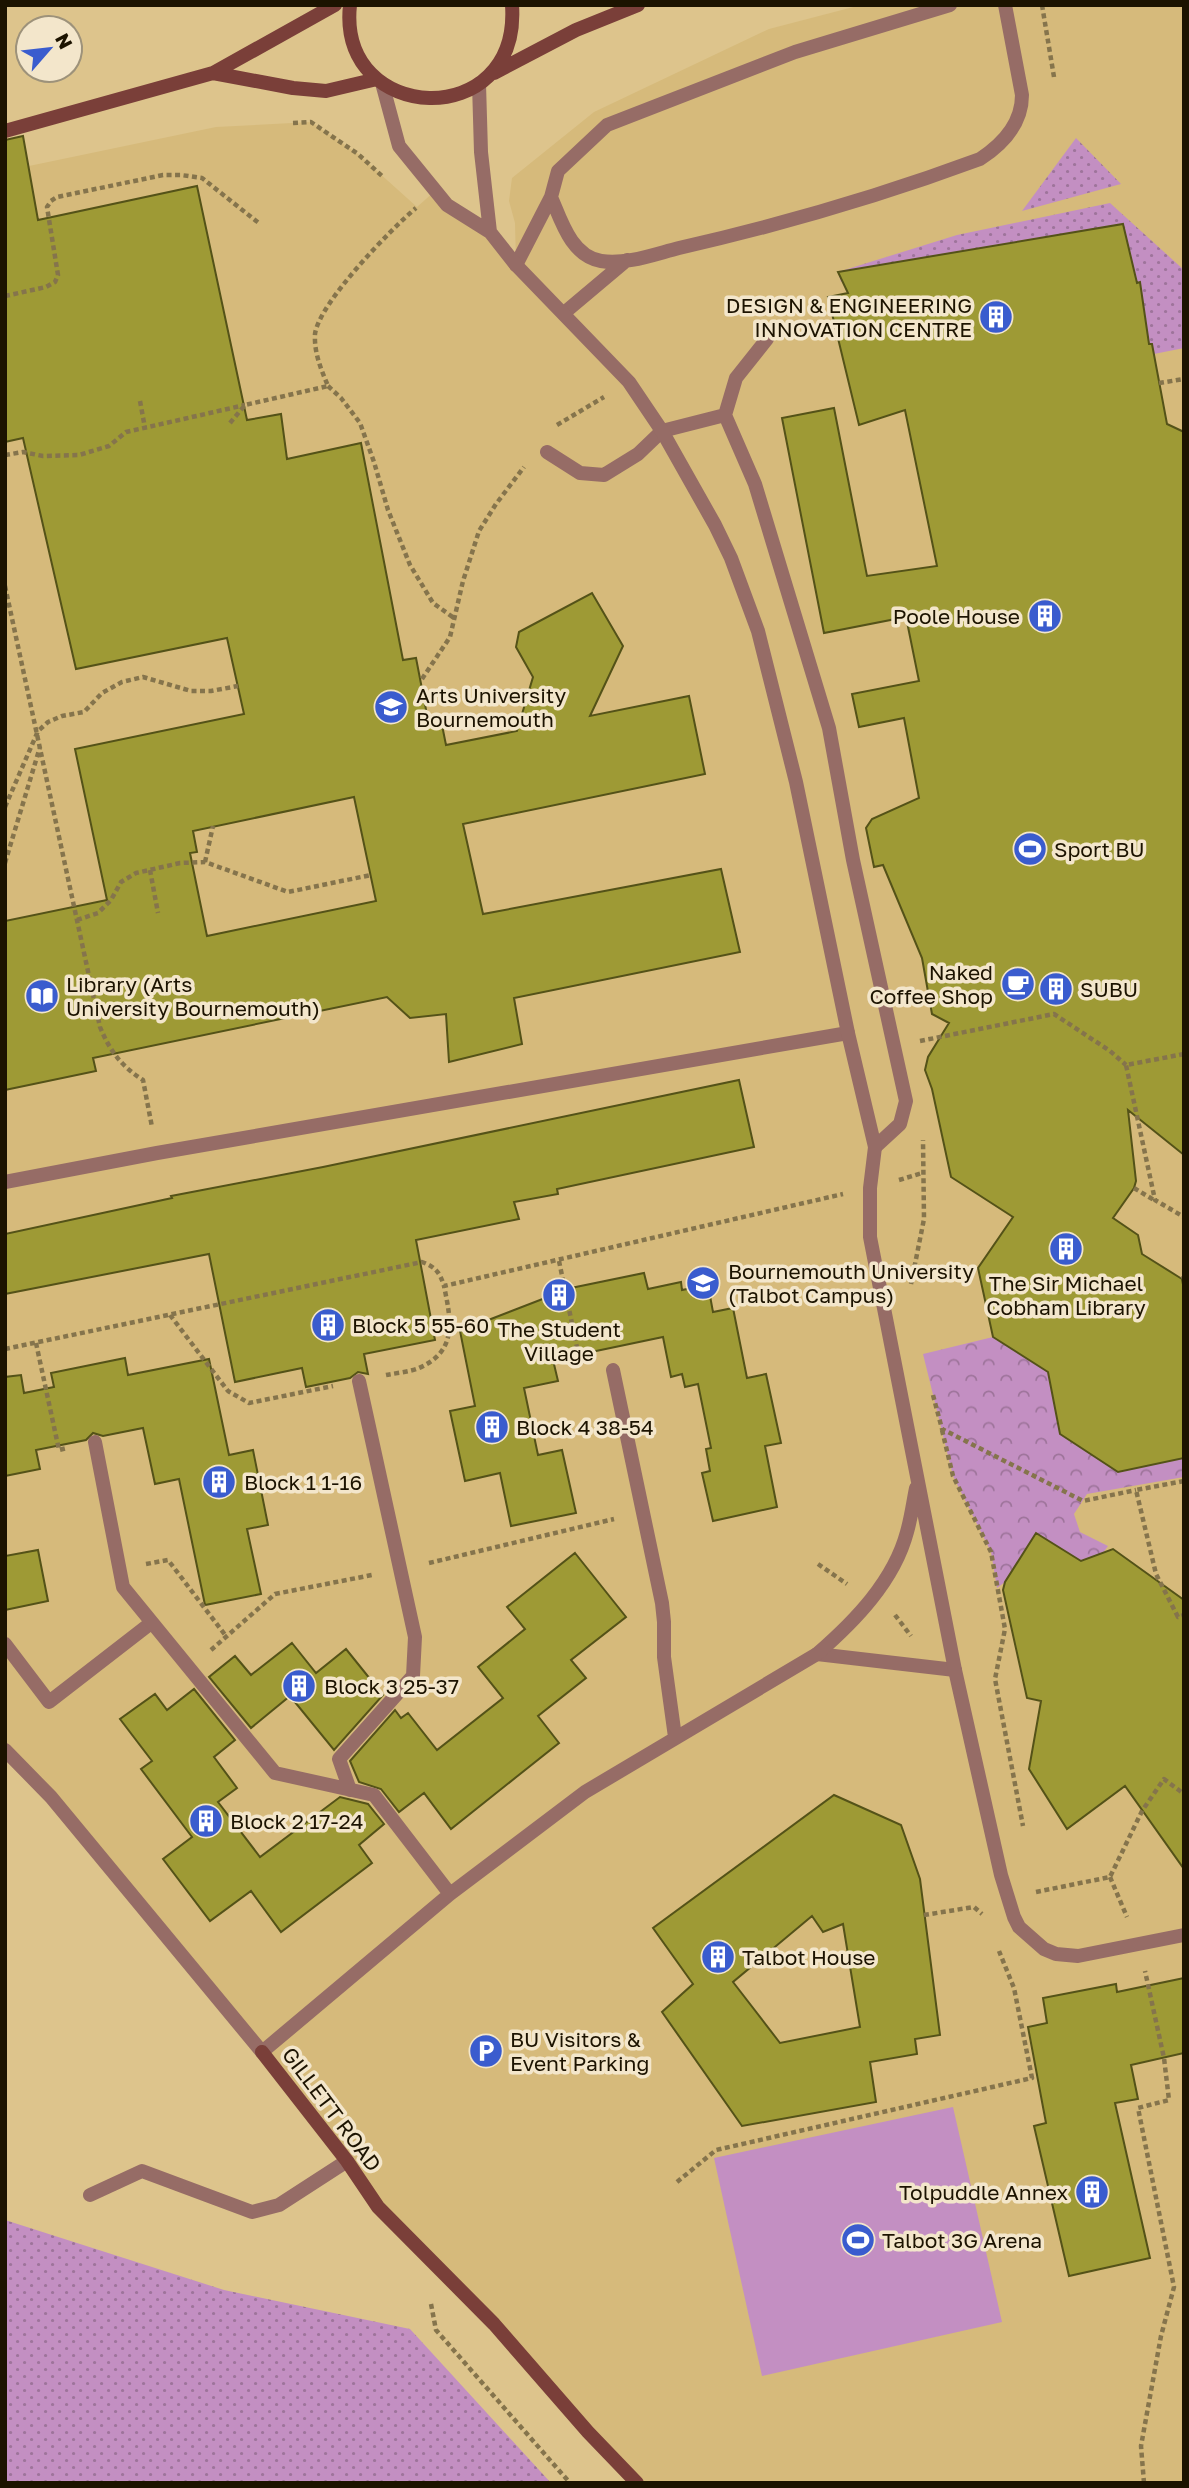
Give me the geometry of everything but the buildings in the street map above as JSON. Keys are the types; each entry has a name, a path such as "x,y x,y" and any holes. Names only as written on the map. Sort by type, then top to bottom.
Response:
{"street":[{"path":"5,131 213,73 335,5"},
{"path":"350,5 349,20 360,59 379,81 409,97 430,100 458,96 576,30 638,5"},
{"path":"490,232 481,152 485,79 503,58 511,39 512,5"},
{"path":"516,265 551,197 558,171 607,125 795,52 950,5"},
{"path":"551,197 569,238 583,253 600,261 627,260 750,231 980,159 994,150 1011,131 1022,109 1020,78 1005,5"},
{"path":"213,73 293,88 326,91 379,81"},
{"path":"379,81 399,146 447,205 490,232 516,265 629,383 662,431 726,547 758,631 796,782 848,1033 875,1147 870,1188 870,1237 955,1670 1010,1907 1019,1927 1044,1949 1056,1954 1078,1956 1184,1935"},
{"path":"564,313 627,260"},
{"path":"768,339 736,378 725,415 755,484 829,728 853,860 906,1101 900,1124 875,1147"},
{"path":"547,452 580,473 604,475 638,454 662,431 725,415"},
{"path":"5,1182 157,1153 848,1033"},
{"path":"612,1370 662,1604 664,1657 675,1737"},
{"path":"351,1790 339,1759 413,1676 415,1637 359,1381"},
{"path":"95,1442 123,1587 275,1773 374,1795 450,1894"},
{"path":"262,2052 450,1894 584,1792 817,1654 840,1635 894,1565 907,1532 918,1479"},
{"path":"5,1644 49,1702 152,1623"},
{"path":"817,1654 955,1670"},
{"name":"GILLETT ROAD","path":"5,1750 59,1807 262,2052 347,2161 378,2207 494,2323 588,2432 637,2483"},
{"path":"90,2195 142,2171 251,2212 279,2205 347,2161"}],"path":[{"path":"1042,5 1054,78"},
{"path":"293,123 312,122 358,154 388,181"},
{"path":"5,296 46,287 55,282 58,275 47,207 57,197 163,175 181,174 202,178 260,224"},
{"path":"408,198 417,207"},
{"path":"406,217 327,305 315,332 316,356 328,386 360,423 388,510 410,565 433,603 454,618"},
{"path":"1159,383 1184,379"},
{"path":"553,431 559,423 629,383"},
{"path":"5,456 23,452 43,456 79,455 108,446 126,432 328,386"},
{"path":"141,401 145,428"},
{"path":"230,424 245,405"},
{"path":"422,679 450,637 463,581 479,531 529,460"},
{"path":"5,586 100,1027 110,1051 127,1069 144,1080 157,1153"},
{"path":"5,807 38,731 48,722 62,716 84,712 102,693 122,682 144,677 191,691 211,691 238,686"},
{"path":"5,863 41,746"},
{"path":"205,862 213,826"},
{"path":"77,920 98,913 111,900 121,882 136,873 195,861 205,862 288,892 371,875"},
{"path":"150,870 158,913"},
{"path":"920,1052 919,1041 1054,1014 1110,1051 1126,1065 1155,1200"},
{"path":"1126,1065 1184,1054"},
{"path":"910,1286 924,1219 923,1133"},
{"path":"444,1286 870,1188"},
{"path":"1134,1188 1184,1217"},
{"path":"559,1261 580,1362 610,1355 612,1370"},
{"path":"5,1349 422,1262 433,1266 440,1274 451,1320 449,1340 437,1356 419,1368 249,1403 228,1391 170,1315"},
{"path":"36,1343 59,1450 95,1442"},
{"path":"932,1391 953,1476 991,1552 1005,1629 995,1679 1023,1827"},
{"path":"942,1429 1083,1501 1184,1481"},
{"path":"1136,1490 1156,1574 1178,1617 1184,1615"},
{"path":"189,1669 275,1594 400,1570 643,1512"},
{"path":"120,1569 168,1560 226,1636"},
{"path":"870,1599 894,1614 911,1634 916,1664"},
{"path":"1144,2483 1141,2446 1161,2336 1174,2287 1138,2108 1169,2100 1164,2058 1139,1945 1110,1877 1142,1811 1164,1779 1184,1794"},
{"path":"924,1915 974,1907 987,1920 1035,1892 1110,1877"},
{"path":"677,2182 716,2150 1032,2078 1014,1988 996,1942"},
{"path":"422,2253 436,2330 570,2483"}],"shaded area":[{"name":"Bournemouth University (Talbot Campus)","path":"861,5 1184,5 1184,2483 637,2483 422,2253 5,1750 5,171 216,127 311,122 358,154 417,207 435,191 516,263 515,223 509,201 512,178 594,112 769,29"}],"green space":[{"path":"1076,138 1121,184 1022,211"},
{"path":"1110,203 1184,270 1184,348 1154,354 1150,344 1125,349 1140,282 1116,286 1110,253 1129,248 1123,224 841,282 838,272 957,235"},
{"path":"993,1337 1048,1372 1061,1435 1118,1472 1184,1456 1184,1477 1087,1494 1074,1514 1080,1532 1108,1546 1092,1568 1033,1539 1005,1582 997,1588 991,1552 953,1476 923,1354"},
{"name":"Talbot 3G Arena","path":"953,2107 1002,2322 762,2376 714,2158"},
{"path":"5,2220 224,2290 410,2329 551,2483 5,2483"}],"place":[{"name":"DESIGN & ENGINEERING INNOVATION CENTRE","path":"996,317"},
{"name":"Poole House","path":"1045,616"},
{"name":"Arts University Bournemouth","path":"391,707"},
{"name":"Sport BU","path":"1030,849"},
{"name":"Naked Coffee Shop","path":"1018,984"},
{"name":"SUBU","path":"1056,989"},
{"name":"Library (Arts University Bournemouth)","path":"42,996"},
{"name":"The Sir Michael Cobham Library","path":"1066,1249"},
{"name":"Bournemouth University (Talbot Campus)","path":"703,1283"},
{"name":"The Student Village","path":"559,1295"},
{"name":"Block 5 55-60","path":"328,1325"},
{"name":"Block 4 38-54","path":"492,1427"},
{"name":"Block 1 1-16","path":"219,1482"},
{"name":"Block 3 25-37","path":"299,1686"},
{"name":"Block 2 17-24","path":"206,1821"},
{"name":"Talbot House","path":"718,1957"},
{"name":"BU Visitors & Event Parking","path":"486,2051"},
{"name":"Tolpuddle Annex","path":"1092,2192"},
{"name":"Talbot 3G Arena","path":"858,2240"}]}
